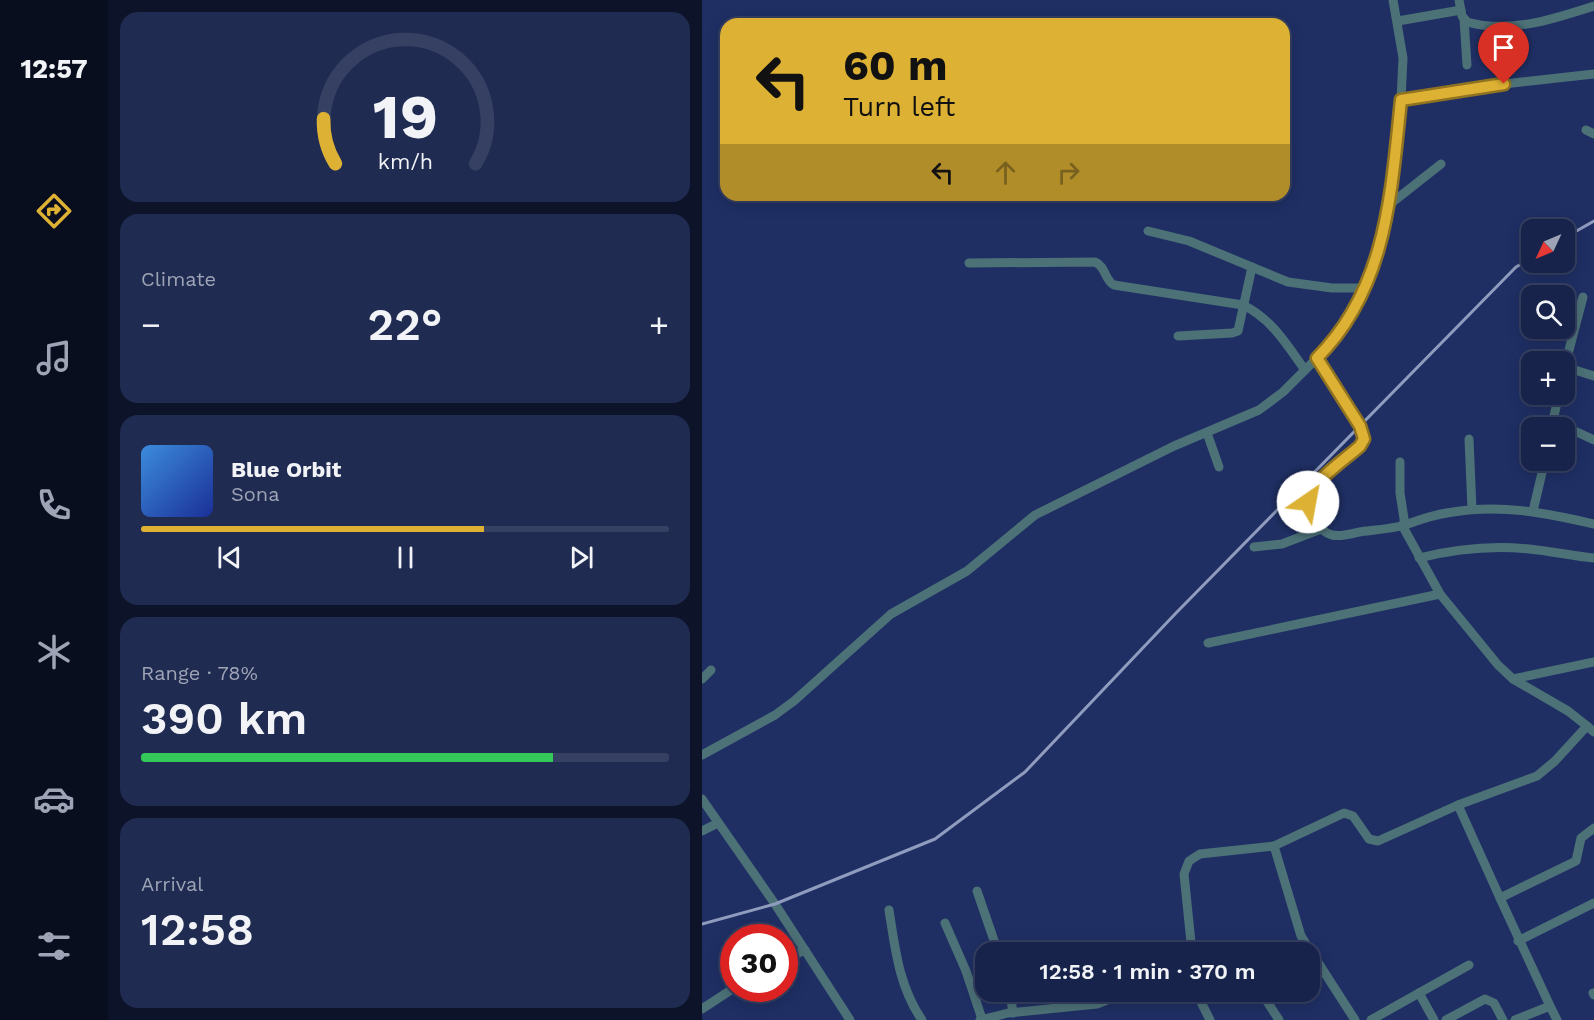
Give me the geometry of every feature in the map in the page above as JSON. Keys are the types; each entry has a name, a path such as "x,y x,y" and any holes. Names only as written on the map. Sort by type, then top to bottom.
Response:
{"street":[{"path":"702,754 775,715 891,614 966,571 1023,524 1049,506 1174,446 1259,410 1283,392 1341,332 1365,288 1389,205 1401,100 1403,58 1393,0"},
{"path":"1459,0 1463,15 1467,65"},
{"path":"1398,21 1463,15 1472,23 1524,24 1594,6"},
{"path":"1401,100 1504,84 1594,74"},
{"path":"1389,205 1441,164"},
{"path":"1148,231 1189,241 1299,285 1365,288"},
{"path":"969,263 1095,262 1101,265 1109,282 1114,285 1244,305 1255,310 1271,324 1305,370"},
{"path":"1178,336 1236,332 1241,325 1252,267"},
{"path":"1569,351 1583,297"},
{"path":"1317,358 1364,435 1360,446 1316,484 1310,493 1308,502 1321,529 1335,536 1404,525 1431,516 1472,509 1518,509 1594,524"},
{"path":"1575,371 1594,376"},
{"path":"1207,433 1219,467"},
{"path":"1575,433 1594,440"},
{"path":"1468,439 1472,509"},
{"path":"1191,942 1184,874 1190,861 1200,854 1274,846 1344,813 1353,816 1370,839 1377,841 1458,805 1537,776 1590,729 1568,711 1513,679 1493,659 1440,594 1419,558 1404,525 1399,481 1400,462"},
{"path":"1533,511 1542,471"},
{"path":"1254,547 1293,541 1321,529"},
{"path":"1419,558 1453,550 1491,548 1530,549 1594,558"},
{"path":"1208,643 1440,594"},
{"path":"1513,679 1594,662"},
{"path":"702,679 711,670"},
{"path":"702,799 850,1020"},
{"path":"1458,805 1518,941 1557,1020"},
{"path":"702,831 718,823"},
{"path":"1500,897 1576,861 1581,838 1594,828"},
{"path":"1274,846 1301,936 1355,1020"},
{"path":"976,891 994,942"},
{"path":"1518,941 1594,903"},
{"path":"889,910 897,961 910,1002 922,1020"},
{"path":"945,923 966,971 981,1020 1102,1002"},
{"path":"798,953 805,950"},
{"path":"1371,1020 1469,965"},
{"path":"1419,993 1434,1020"},
{"path":"702,1009 720,997"},
{"path":"1446,1020 1485,999 1494,1003 1503,1020"},
{"path":"1201,1002 1210,1020"},
{"path":"1267,1002 1279,1020"},
{"path":"1515,1020 1550,1006"}],"railway":[{"path":"1575,232 1594,221"},
{"path":"702,924 775,904 935,839 1025,772 1176,613 1521,264"}],"route":[{"path":"1308,502 1310,493 1316,484 1360,446 1364,439 1360,426 1317,358 1332,343 1348,321 1362,296 1374,262 1389,205 1401,100 1504,84"}]}
